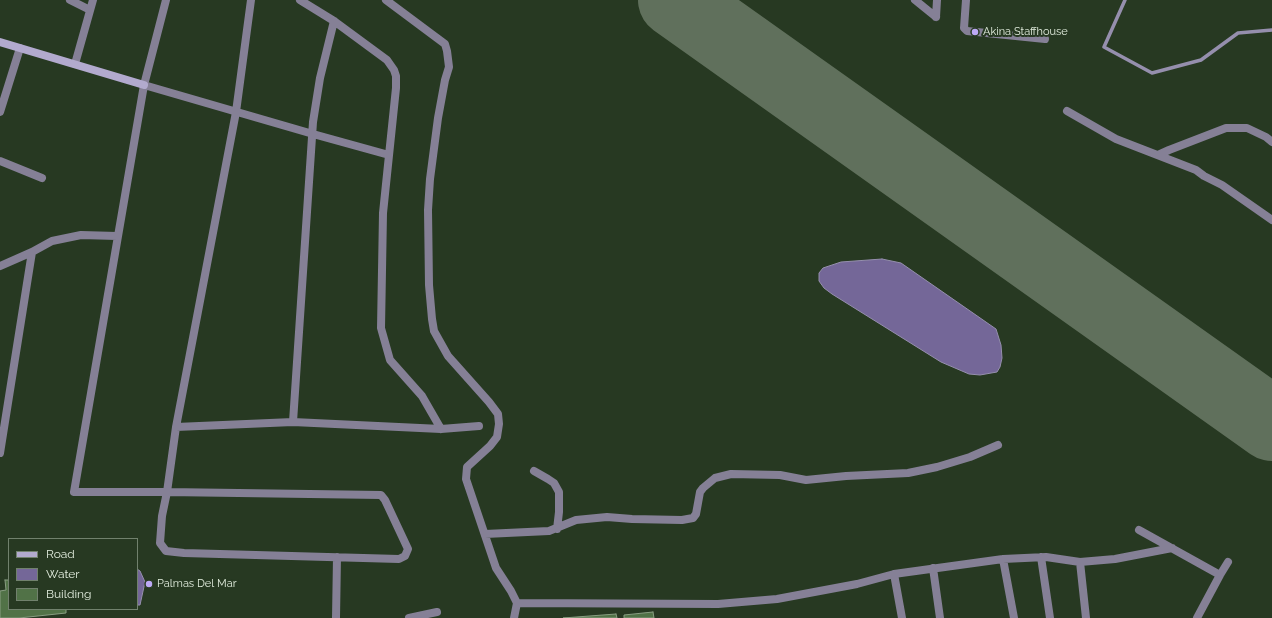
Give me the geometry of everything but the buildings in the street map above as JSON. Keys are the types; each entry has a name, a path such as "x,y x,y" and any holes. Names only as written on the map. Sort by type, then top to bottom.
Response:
{"street":[{"path":"70,0 90,10"},
{"path":"75,64 93,0"},
{"path":"166,0 144,85 74,492 167,492 381,495 385,500 408,549 405,556 399,559 389,560 337,557 184,553 166,551 160,543 162,516 167,492 176,427 236,112 251,0"},
{"path":"300,0 334,20 387,60 396,76 383,213 381,328 390,360 422,396 441,429"},
{"path":"386,0 445,44 448,58 449,67 438,118 430,179 428,210 430,291 434,331 448,356 498,414 499,424 497,437 490,446 467,467 466,474 468,487 496,568 517,603 514,618"},
{"path":"915,0 936,17 938,0"},
{"path":"966,0 964,28 966,31 1045,39"},
{"path":"294,422 313,122 320,78 334,20"},
{"path":"0,42 236,112 389,155"},
{"path":"0,112 20,48"},
{"path":"1067,111 1116,139 1196,170 1222,185 1272,220"},
{"path":"1158,156 1168,150 1226,128 1247,128 1266,137 1272,142"},
{"path":"0,161 42,178"},
{"path":"0,266 32,252 52,240 81,235 117,236"},
{"path":"0,453 32,252"},
{"path":"176,427 294,422 441,429 480,426"},
{"path":"485,534 549,531 576,520 607,517 632,519 688,519 693,518 696,514 700,492 703,488 715,478 731,474 780,475 806,480 846,476 908,473 937,467 964,459 998,445"},
{"path":"534,471 554,483 559,492 557,528"},
{"path":"1138,530 1220,575"},
{"path":"517,603 718,604 777,599 856,584 894,574 1003,559 1041,557 1080,562 1115,559 1172,548"},
{"path":"336,618 337,557"},
{"path":"1041,557 1050,618"},
{"path":"1003,559 1014,618"},
{"path":"1080,562 1086,618"},
{"path":"1198,618 1228,562"},
{"path":"933,568 940,618"},
{"path":"894,574 902,618"},
{"path":"409,618 437,612"}],"water":[{"path":"882,259 901,263 996,329 1001,345 1002,358 997,372 980,375 969,374 941,362 832,294 824,288 819,281 819,273 823,268 841,262"},
{"path":"138,570 145,582 140,605 138,605"}],"waterway":[{"path":"1125,0 1104,47 1152,73 1201,60 1238,33 1272,30"}],"taxiway":[{"path":"1064,277 1102,284 1108,297 1105,306 1101,310 1091,313 1081,309 1064,277"}],"runway":[{"path":"675,0 1272,424"}],"place":[{"name":"Akina Staffhouse","path":"975,32"},
{"name":"Palmas Del Mar","path":"149,584"}]}
